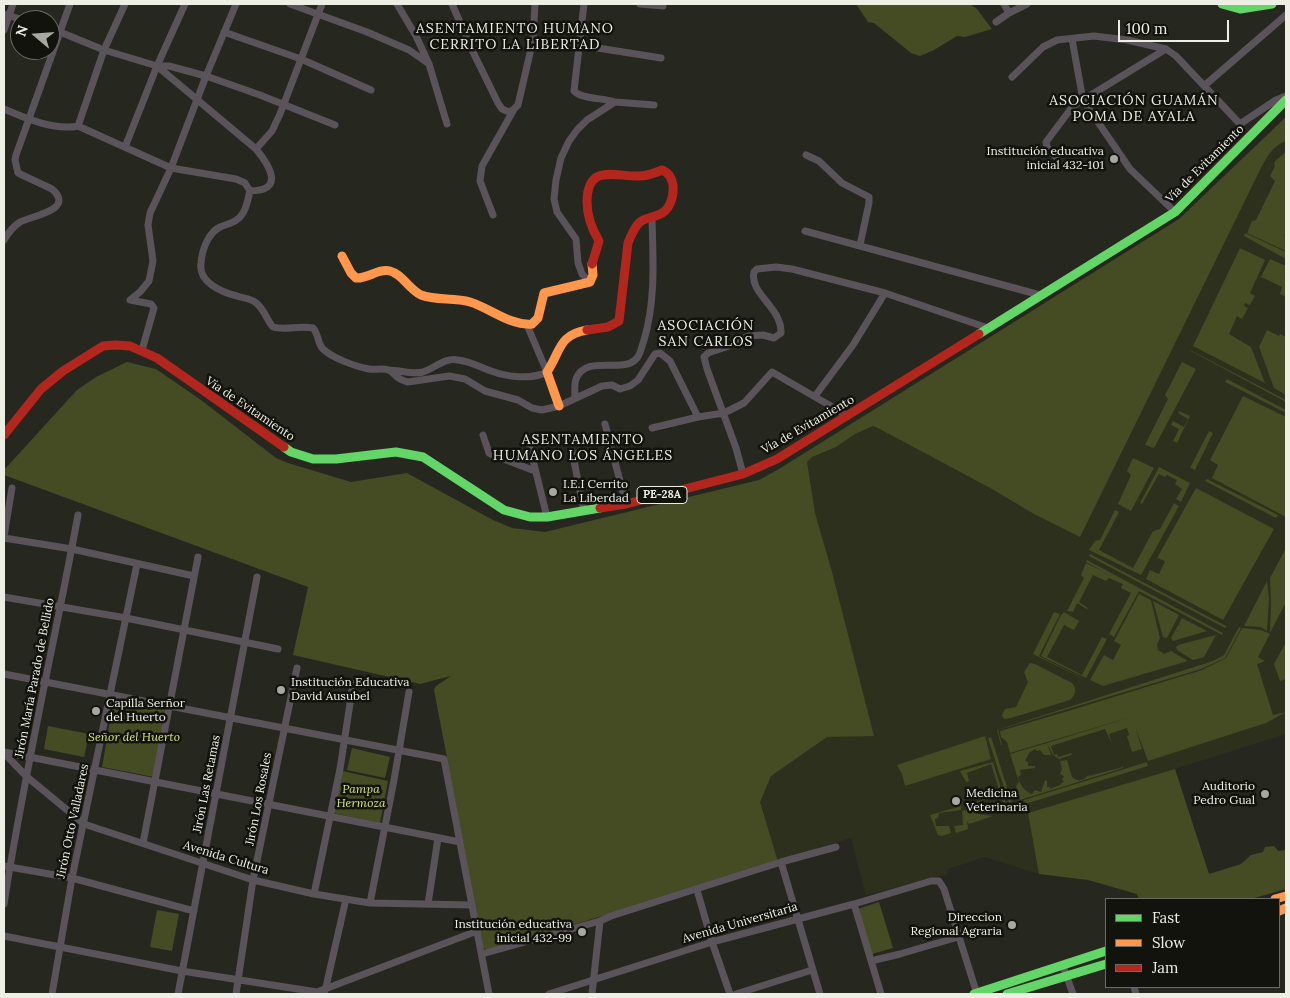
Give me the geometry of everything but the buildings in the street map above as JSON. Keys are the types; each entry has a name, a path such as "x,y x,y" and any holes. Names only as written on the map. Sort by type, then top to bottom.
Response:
{"main road":[{"path":"1222,4 1234,10 1244,10 1272,4"},
{"name":"Vía de Evitamiento","path":"4,435 41,389 82,358 103,346 115,344 142,350 157,358 291,452 313,459 336,459 396,452 423,457 504,510 530,517 547,517 626,504 743,474 777,459 848,416 1174,212 1286,100"},
{"path":"342,256 351,273 356,278 365,278 378,272 390,272 398,275 411,290 423,296 436,299 470,301 492,312 527,325 533,323 538,318 540,300 544,293 590,282 593,275 592,261 599,241 591,230 586,200 594,179 598,175 603,174 644,177 654,175 662,170 668,172 671,177 673,192 672,202 663,213 640,222 628,243 620,321 611,327 583,329 564,339 558,349 554,362 547,372 559,406"},
{"path":"976,994 1105,951"},
{"path":"1007,994 1105,964"},
{"path":"1025,978 1029,988"}],"street":[{"path":"4,30 6,15 13,4"},
{"path":"70,4 60,31 104,50 157,66 170,66 206,76 334,125"},
{"path":"78,126 104,50 125,4"},
{"path":"125,147 157,66 185,4"},
{"path":"142,350 154,308 151,304 130,300 149,281 153,261 148,225 150,213 171,168 236,4"},
{"path":"290,4 367,32 409,50 429,64"},
{"path":"256,149 272,131 322,4"},
{"path":"397,4 416,36 429,64 447,124"},
{"path":"452,4 498,103 502,109 509,112 513,110"},
{"path":"493,215 480,181 480,175 482,166 513,110 518,105 533,40 535,4"},
{"path":"584,4 574,91 582,96 607,99 615,102 654,105"},
{"path":"640,4 663,6"},
{"path":"1004,4 1009,13"},
{"path":"996,22 1027,4"},
{"path":"1204,86 1286,15"},
{"path":"224,32 301,59 371,90"},
{"path":"1012,77 1043,47 1057,40 1094,36 1143,43 1166,49 1176,56 1240,124 1276,100 1286,96"},
{"path":"1072,39 1083,100 1130,169 1174,212"},
{"path":"579,45 660,58"},
{"path":"1057,158 1047,147 1046,142 1073,106 1166,49"},
{"path":"4,240 20,222 56,208 59,198 52,189 18,173 15,160 49,60"},
{"path":"157,66 256,149 268,166 272,179 265,188 259,191 250,191"},
{"path":"590,282 582,274 578,263 576,239 557,212 554,199 556,180 561,158 573,136 587,120 615,102"},
{"path":"4,110 28,119 69,128 78,126 171,168 236,179 245,183 250,191 244,212 238,219 218,227 211,234 201,261 200,273 218,288 238,297 254,301 261,307 273,327 280,329 294,326 313,328 317,332 322,348 332,355 370,370 421,372 437,364 457,359 494,372 534,376 547,372 527,325"},
{"path":"806,155 819,161 842,184 870,199 860,245"},
{"path":"575,398 575,381 583,371 592,366 627,364 634,361 639,355 648,327 652,293 652,218"},
{"path":"805,231 1040,295"},
{"path":"743,474 736,448 704,357 708,353 729,346 748,336 763,335 774,338 781,333 780,318 758,290 753,277 754,272 767,268 784,268 885,293 988,328"},
{"path":"815,396 853,345 885,293"},
{"path":"388,370 397,378 408,382 449,376 465,379 485,391 518,400 537,409 548,409 606,385 620,389 630,386 638,380 655,354 660,353 670,360 698,417"},
{"path":"652,428 724,413 744,403 772,372 848,416"},
{"path":"605,424 626,504"},
{"path":"483,435 489,453 536,471"},
{"path":"530,448 547,517"},
{"path":"572,451 584,511"},
{"path":"12,488 4,537 72,549 194,576"},
{"name":"Jirón María Parado de Bellido","path":"4,904 7,866 46,682 78,515"},
{"path":"143,844 198,557"},
{"name":"Jirón Otto Valladares","path":"52,994 72,878 137,564"},
{"name":"Jirón Las Retamas","path":"178,994 257,577"},
{"path":"4,597 126,618 278,649"},
{"name":"Jirón Los Rosales","path":"236,994 254,880 297,668"},
{"path":"4,674 444,759 489,994"},
{"path":"314,894 330,817 353,684"},
{"path":"370,903 394,780 408,692"},
{"path":"4,753 460,842"},
{"name":"Avenida Cultura","path":"4,753 26,776 84,824 143,844 254,880 314,894 370,903 472,905"},
{"path":"428,904 438,838"},
{"path":"482,954 600,921 781,862 836,847"},
{"path":"781,862 796,919 820,994"},
{"path":"7,866 72,878 194,911"},
{"name":"Avenida Universitaria","path":"549,994 712,942 931,881 939,882 944,888 958,937"},
{"path":"697,890 730,994"},
{"path":"325,991 346,899"},
{"path":"854,904 881,994"},
{"path":"592,994 600,921"},
{"path":"4,936 182,971 317,992 325,991 477,931"},
{"path":"871,961 958,937 976,994"},
{"path":"1063,966 1073,994"},
{"path":"736,994 812,970"}],"shaded area":[{"path":"1286,117 1286,734 1175,769 1217,898 1139,898 1137,894 1088,880 1039,874 984,857 948,869 947,874 866,895 851,838 482,947 434,690 436,686 453,675 422,481 465,506 511,528 545,532 759,480 1179,219"}],"green space":[{"path":"856,4 970,4 977,9 992,29 965,37 957,36 920,56 911,53 874,23 868,22"},
{"path":"1286,117 1286,141 1274,149 1262,165 1080,537 873,426 855,434 836,447 812,457 807,462 815,513 874,736 827,737 771,776 760,802 778,862 488,951 482,947 434,690 436,686 451,676 420,684 293,655 308,587 4,475 4,470 77,390 96,377 127,362 156,369 201,400 276,458 351,482 407,473 491,519 512,528 545,532 759,480 1179,219"},
{"path":"1286,152 1286,232 1284,236 1286,237 1286,251 1247,233 1252,221 1256,220 1275,181 1270,176 1275,166 1274,164"},
{"path":"1245,233 1286,252 1286,259 1244,236"},
{"path":"1240,248 1265,260 1250,293 1255,296 1250,305 1245,303 1244,306 1248,308 1242,319 1237,316 1229,334 1251,347 1265,383 1193,346"},
{"path":"1270,259 1286,266 1286,297 1280,294 1282,287 1261,277"},
{"path":"1267,330 1286,337 1286,395 1274,388 1259,347"},
{"path":"1189,350 1286,400 1286,402"},
{"path":"1182,362 1196,369 1154,448 1145,445 1168,399 1165,395"},
{"path":"1227,379 1286,410 1286,413 1225,382"},
{"path":"1243,396 1286,417 1286,517 1212,478 1218,465 1210,460"},
{"path":"1179,411 1190,416 1177,443 1173,441 1179,429 1171,425 1173,421 1184,427 1188,419 1178,413"},
{"path":"1209,431 1213,433 1195,470 1190,468"},
{"path":"1133,458 1154,468 1131,511 1118,504 1131,475 1127,471"},
{"path":"1159,467 1190,483 1181,502 1176,499 1182,489 1175,484 1177,480 1167,475 1165,477 1159,474 1142,504 1140,503"},
{"path":"1207,479 1278,515 1276,518 1205,481"},
{"path":"1196,488 1274,529 1223,620 1146,579 1150,570 1159,574 1165,561 1157,558"},
{"path":"1174,503 1179,506 1141,575 1089,550 1095,541 1100,540 1115,510 1119,512 1099,550 1133,568 1153,531 1160,529"},
{"path":"1286,548 1286,602 1270,633 1270,578"},
{"path":"1090,554 1226,626 1225,628 1089,556"},
{"path":"1087,560 1223,633 1222,635 1139,591 1114,637 1109,634 1131,593 1121,588 1123,584 1109,578 1106,581 1093,575 1079,602 1088,608 1077,603 1073,612 1067,611 1084,578 1081,575 1086,563 1106,573 1086,562"},
{"path":"1267,581 1269,599 1267,631 1261,627 1244,626"},
{"path":"1139,594 1151,600 1160,638 1157,645 1158,650 1164,654 1171,651 1188,661 1103,686 1090,680 1104,655 1113,660 1121,645 1114,641"},
{"path":"1153,601 1179,615 1167,638 1163,637"},
{"path":"1054,612 1060,614 1039,656 1098,686 1033,654"},
{"path":"1064,612 1079,621 1074,630 1064,625 1047,657 1082,675 1102,637 1107,639 1086,678 1041,656"},
{"path":"1182,618 1207,631 1173,641 1171,638"},
{"path":"1239,627 1241,628 1225,658 1201,669 998,730 1001,745 997,730 1213,661 1224,655"},
{"path":"1242,628 1261,630 1270,634 1258,657 1265,661 1257,664 1273,715 1286,712 1266,723 1148,761 1136,729 1142,749 1132,752 1127,736 1129,735 1127,728 1109,734 1112,744 1105,729 1051,746 1054,755 1057,754 1058,757 1071,753 1072,755 1059,759 1053,755 1047,743 1131,717 1010,753 1007,742 1001,737 1000,731 1202,670 1226,658"},
{"path":"1216,635 1204,657 1193,660 1177,650 1176,647 1178,645"},
{"path":"1286,642 1286,679 1280,681 1274,664"},
{"path":"1030,663 1072,683 1075,687 1075,694 1070,700 1004,719 1002,715 1005,709 1016,707 1028,682 1024,672"},
{"name":"Señor del Huerto","path":"114,698 167,708 154,777 102,767"},
{"path":"48,726 89,734 84,757 44,749"},
{"path":"985,736 991,759 905,786 897,765"},
{"path":"991,737 1015,812 1012,813 988,738"},
{"path":"1047,743 1051,755 1044,755 1040,750 1037,751 1035,749 1029,753 1025,761 1028,762 1028,766 1035,766 1035,768 1020,770 1021,775 1018,777 1020,783 1029,793 1032,794 1035,790 1041,792 1045,780 1047,781 1047,787 1050,787 1050,789 1064,781 1062,780 1064,776 1060,774 1062,769 1060,761 1067,760 1072,777 1079,780 1085,779 1088,775 1123,768 1020,800 1016,786 1019,782 1010,754"},
{"path":"352,748 390,757 385,778 347,770"},
{"path":"993,762 1008,811 1006,812 991,764 967,773 969,781 966,782 960,771"},
{"path":"1147,762 1148,766 1025,804 1024,800"},
{"path":"1175,769 1209,874 1241,864 1251,855 1263,852 1265,847 1274,846 1278,851 1286,850 1286,889 1254,898 1139,898 1137,894 1088,880 1039,874 1028,813"},
{"name":"Pampa Hermoza","path":"342,771 388,781 380,823 333,813"},
{"path":"982,800 982,804 977,806 978,814 993,816 969,824 967,821 968,829 956,833 954,826 963,825 962,811 965,810 966,813 966,805"},
{"path":"961,806 961,810 939,813 938,818 935,819 936,826 949,826 951,833 942,836 938,835 930,815"},
{"path":"879,902 893,948 872,954 858,909"},
{"path":"157,910 179,914 172,951 150,947"}],"traffic: fast":[{"path":"1222,4 1240,9 1272,4"},
{"path":"979,334 1175,212 1286,100"},
{"path":"284,447 291,452 313,459 336,459 396,452 423,457 504,510 530,517 547,517 600,508"},
{"path":"974,994 1105,951"},
{"path":"1007,994 1105,964"}],"traffic: slow":[{"path":"342,256 351,273 356,278 381,271 390,271 398,275 421,295 470,302 508,320 524,324 532,324 538,318 544,293 590,282 593,275 592,264"},
{"path":"559,406 547,372 565,340 578,332 587,330"},
{"path":"1279,898 1286,896"},
{"path":"1280,911 1286,908"}],"traffic: jam":[{"path":"587,330 608,327 619,321 628,243 634,229 640,222 662,213 668,207 672,199 673,185 667,173 662,170 643,176 613,174 604,175 592,181 587,201 588,212 592,227 599,241 592,264"},
{"path":"600,508 626,504 743,474 777,459 979,334"},
{"path":"4,435 41,389 63,371 103,346 115,345 130,346 157,358 284,447"}],"place":[{"name":"Institución educativa inicial 432-101","path":"1114,159"},
{"name":"I.E.I Cerrito La Liberdad","path":"553,492"},
{"name":"Institución Educativa David Ausubel","path":"281,690"},
{"name":"Capilla Serñor del Huerto","path":"96,711"},
{"name":"Auditorio Pedro Gual","path":"1265,794"},
{"name":"Medicina Veterinaria","path":"956,801"},
{"name":"Direccion Regional Agraria","path":"1012,925"},
{"name":"Institución educativa inicial 432-99","path":"582,932"}],"district":[{"name":"ASENTAMIENTO HUMANO CERRITO LA LIBERTAD","path":"515,38"},
{"name":"ASOCIACIÓN GUAMÁN POMA DE AYALA","path":"1134,109"},
{"name":"ASOCIACIÓN SAN CARLOS","path":"706,334"},
{"name":"ASENTAMIENTO HUMANO LOS ÁNGELES","path":"583,448"}]}
